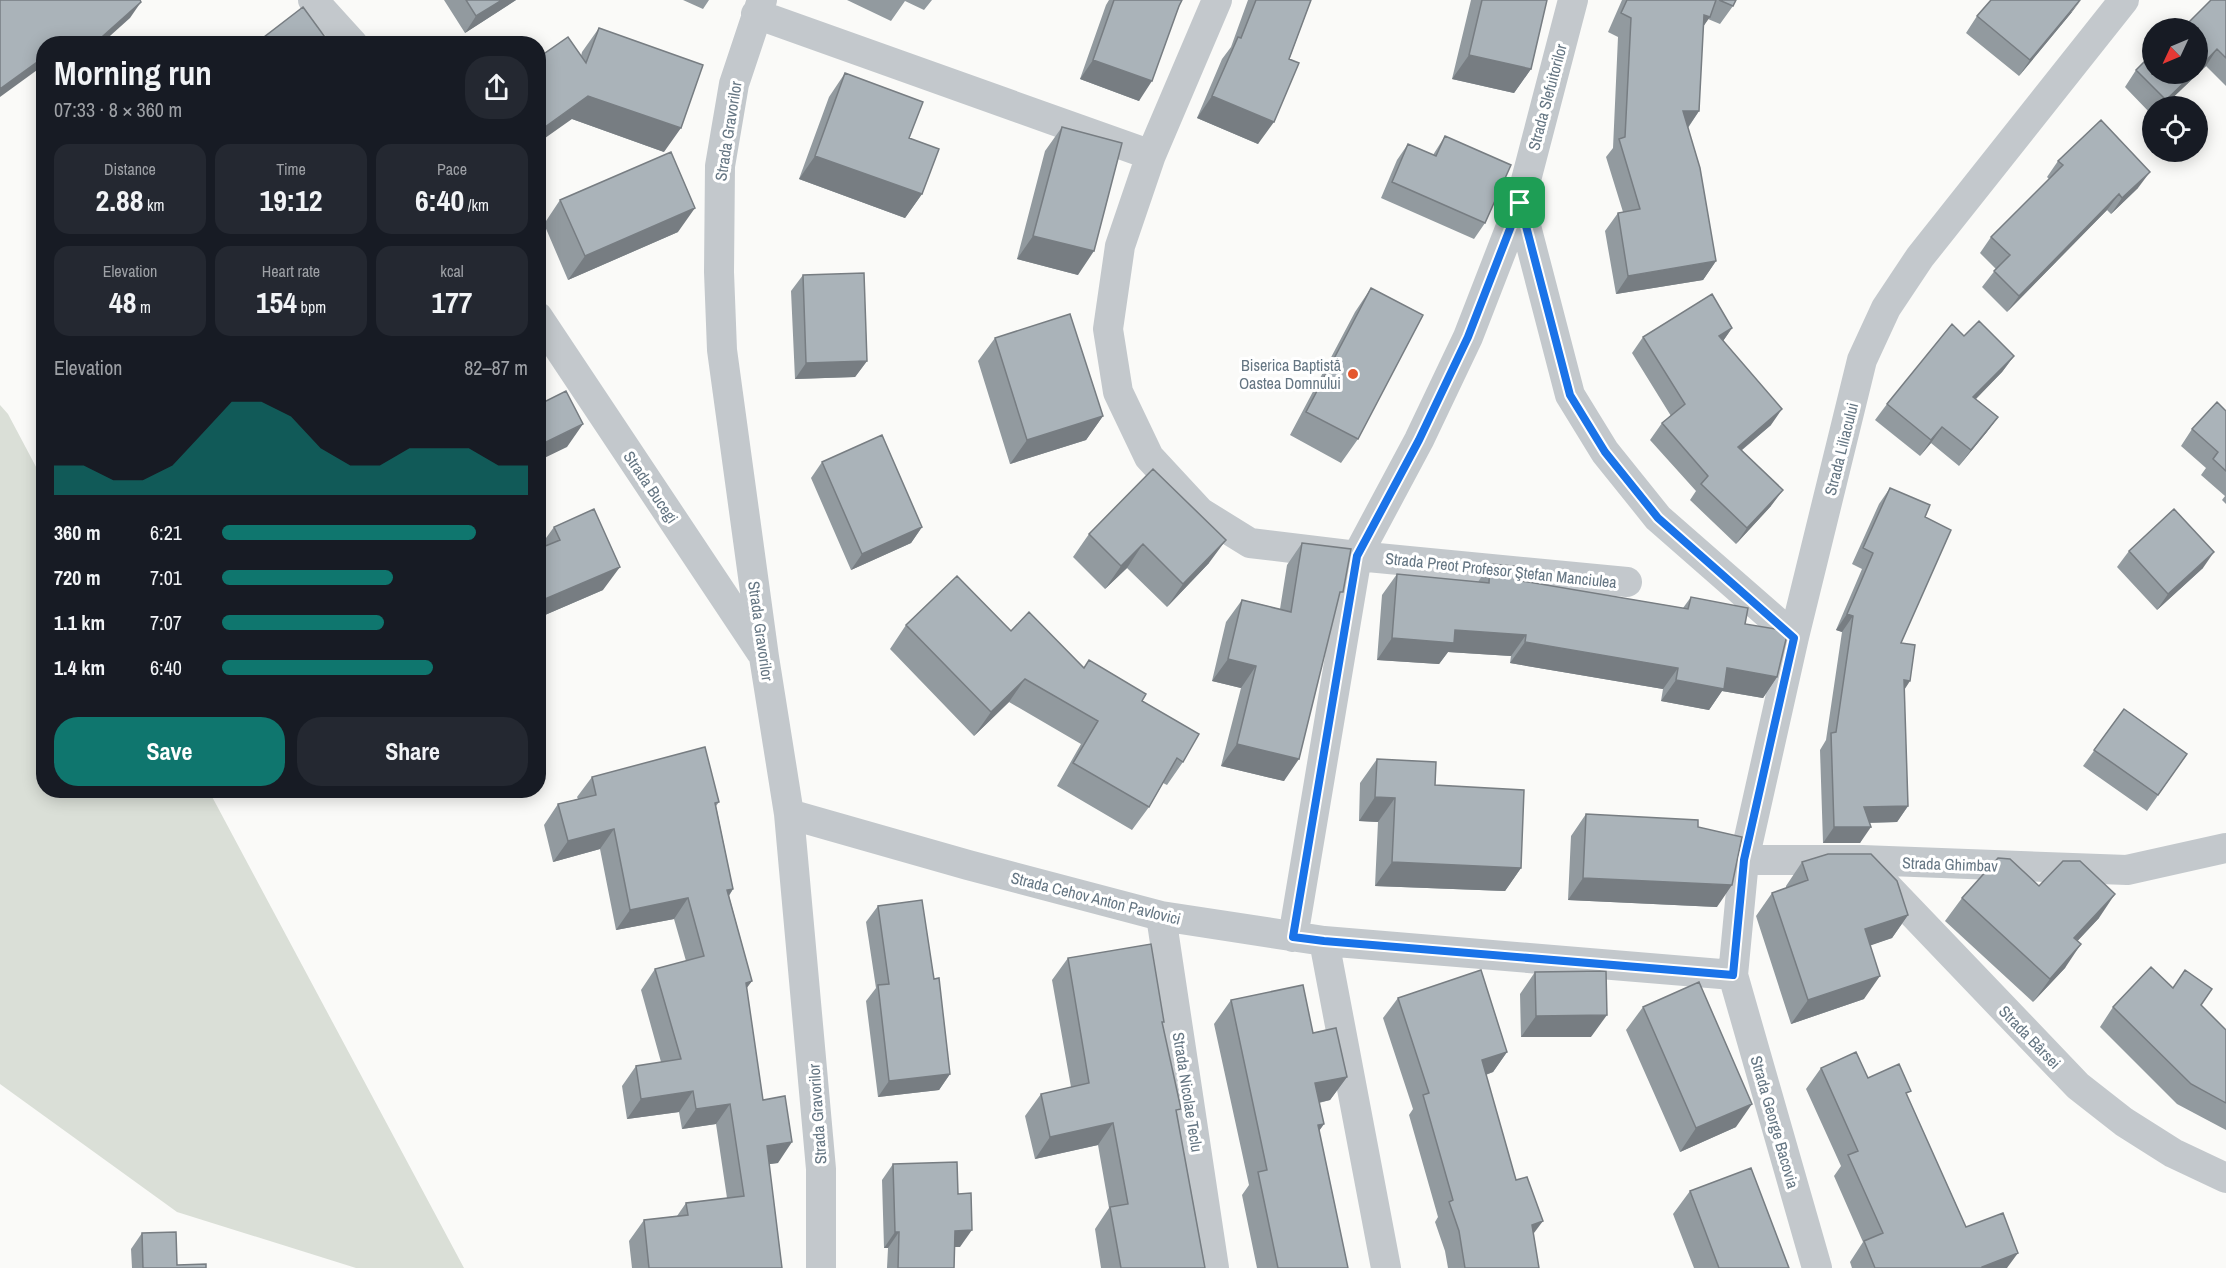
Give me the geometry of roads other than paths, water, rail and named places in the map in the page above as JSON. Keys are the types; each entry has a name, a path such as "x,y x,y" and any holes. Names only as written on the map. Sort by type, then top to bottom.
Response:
{"street":[{"path":"313,0 346,36"},
{"name":"Strada Preot Profesor Ştefan Manciulea","path":"1217,0 1151,154 1120,246 1108,329 1118,392 1149,457 1200,512 1250,543 1357,556 1627,582"},
{"name":"Strada Slefuitorilor","path":"1573,0 1520,203 1570,395 1605,452 1658,518 1794,638"},
{"name":"Strada Liliacului","path":"1733,975 1744,860 1794,638 1862,360 1886,308 1920,257 2124,0"},
{"path":"759,7 1151,154"},
{"name":"Strada Gravorilor","path":"759,7 734,84 720,166 719,272 722,350 764,657 789,814 821,1169 821,1268"},
{"path":"1293,937 1357,556 1419,440 1468,337 1520,203"},
{"name":"Strada Bucegi","path":"546,329 764,657"},
{"name":"Strada Cehov Anton Pavlovici","path":"789,814 968,866 1161,916 1324,941 1733,975"},
{"name":"Strada Ghimbav","path":"1744,860 1862,860 2127,870 2226,848"},
{"name":"Strada Bârsei","path":"1862,860 2078,1086 2124,1122 2173,1153 2226,1178"},
{"name":"Strada Nicolae Teclu","path":"1161,916 1214,1268"},
{"path":"1324,941 1386,1268"},
{"name":"Strada George Bacovia","path":"1733,975 1817,1268"}],"place":[{"name":"Biserica Baptistă Oastea Domnului","path":"1353,374"}]}
